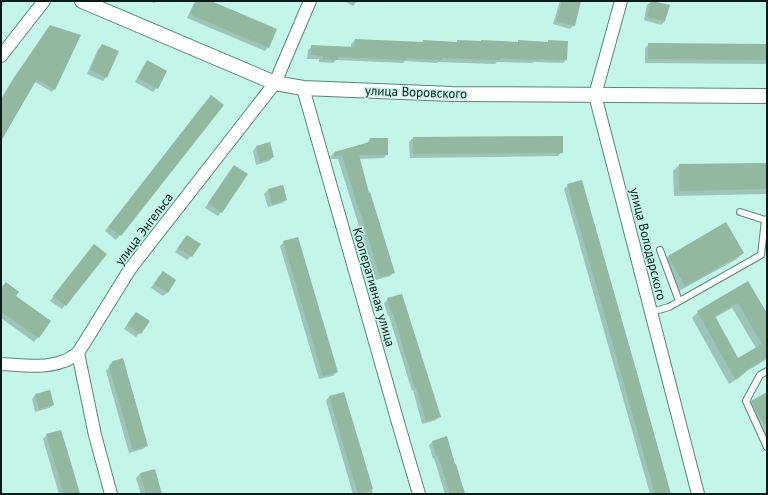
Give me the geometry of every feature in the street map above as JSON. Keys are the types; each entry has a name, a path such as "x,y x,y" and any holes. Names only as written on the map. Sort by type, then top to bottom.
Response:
{"street":[{"path":"1,56 44,1"},
{"name":"улица Воровского","path":"82,1 275,83 303,88 452,94 767,96"},
{"name":"улица Энгельса","path":"78,353 130,270 275,83 310,1"},
{"name":"улица Володарского","path":"621,1 595,95 698,494"},
{"name":"Кооперативная улица","path":"303,88 419,494"},
{"path":"1,364 48,366 65,361 78,353 95,435 111,494"}],"lane":[{"path":"651,312 669,307 760,255 766,219 740,212"},
{"path":"660,250 679,301"},
{"path":"766,443 746,401 760,375 767,371"}],"building":[{"path":"196,1 211,1 277,29 269,48 190,14"},
{"path":"562,1 581,1 575,26 556,21"},
{"path":"651,1 670,5 665,21 647,17"},
{"path":"50,25 81,35 55,90 37,79 1,141 1,100"},
{"path":"355,39 423,42 423,40 457,42 457,40 518,42 518,40 548,42 548,40 568,41 567,60 442,58 441,60 407,58 407,60 338,57 338,60 323,59 323,56 311,55 311,45 354,47"},
{"path":"648,43 767,44 767,60 648,59"},
{"path":"102,44 119,51 107,78 90,70"},
{"path":"147,60 167,71 158,89 138,78"},
{"path":"211,95 224,105 121,236 108,227"},
{"path":"563,136 563,153 413,154 413,137"},
{"path":"370,138 388,138 388,155 359,155 369,193 370,192 395,273 380,277 342,155 334,156 334,152 370,142"},
{"path":"270,142 274,157 260,162 256,146"},
{"path":"767,163 767,189 679,191 679,164"},
{"path":"234,165 248,174 222,213 208,203"},
{"path":"582,180 671,494 655,494 567,184"},
{"path":"283,185 287,200 272,204 268,189"},
{"path":"726,222 744,253 685,286 668,256"},
{"path":"187,235 201,244 192,257 178,248"},
{"path":"298,237 338,372 323,376 283,241"},
{"path":"94,244 107,254 66,306 53,296"},
{"path":"163,271 176,280 168,293 154,284"},
{"path":"748,281 767,313 767,358 745,371 746,372 735,379 697,311","holes":["738,303 762,344 738,358 715,316"]},
{"path":"6,282 19,292 16,296 51,321 39,338 1,312 1,288"},
{"path":"402,294 441,417 426,421 387,298"},
{"path":"136,312 150,321 141,334 127,325"},
{"path":"123,358 148,446 133,450 109,366 113,361"},
{"path":"50,390 54,405 39,409 35,394"},
{"path":"344,392 373,489 358,494 329,396"},
{"path":"767,392 767,429 751,401"},
{"path":"61,430 80,494 64,494 46,434"},
{"path":"447,436 465,494 450,494 438,455 436,456 432,441"},
{"path":"155,469 162,494 146,494 140,473"}]}
